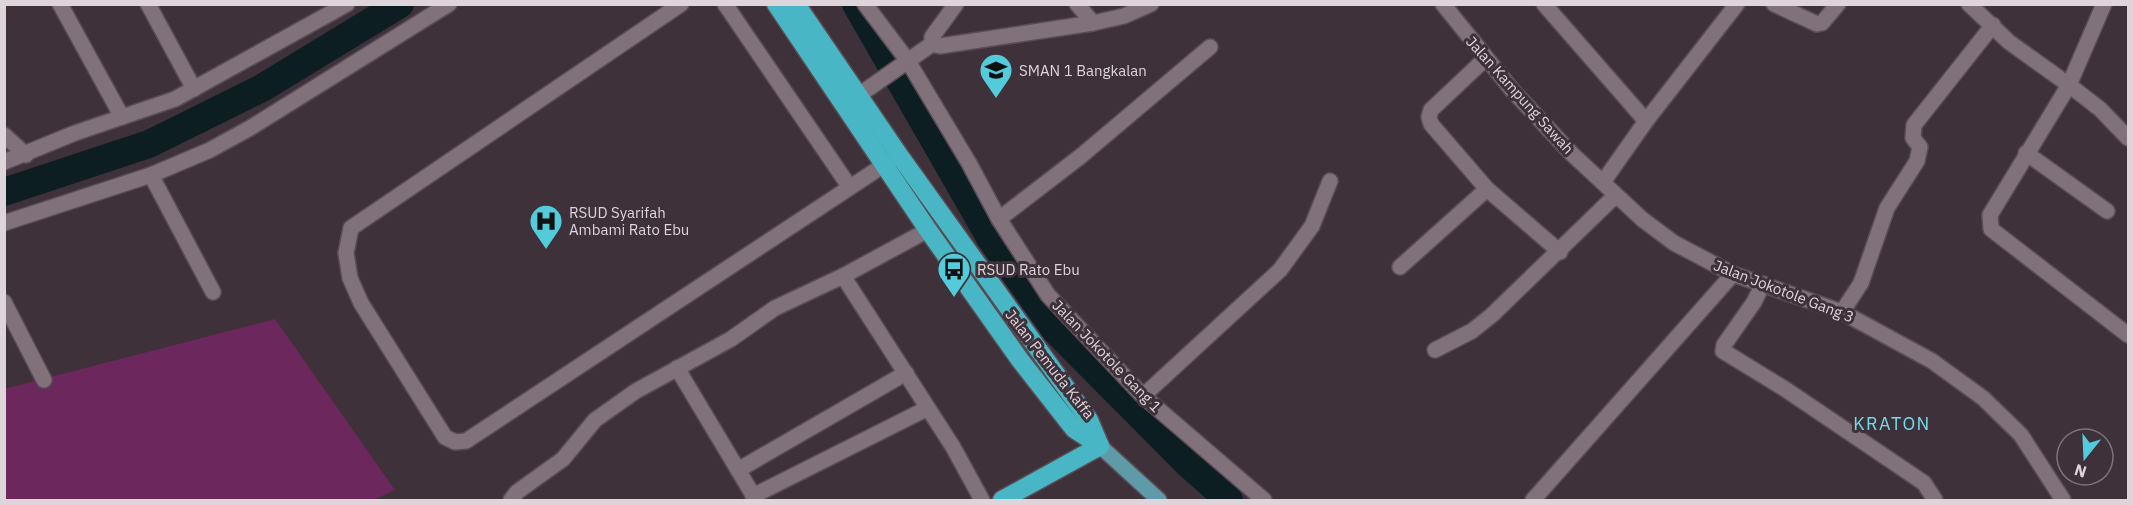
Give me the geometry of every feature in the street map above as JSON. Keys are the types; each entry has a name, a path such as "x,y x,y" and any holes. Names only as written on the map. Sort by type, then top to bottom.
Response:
{"highway":[{"name":"Jalan Pemuda Kaffa","path":"776,4 891,160 1089,420 1100,446"},
{"name":"Jalan Pemuda Kaffa","path":"796,4 859,95 928,230 1020,360 1074,429 1100,446"},
{"path":"1002,501 1100,446"}],"main road":[{"path":"1100,446 1159,501"}],"street":[{"path":"60,4 122,117"},
{"path":"148,4 194,89"},
{"path":"4,162 26,155 75,133 175,99 347,4"},
{"path":"4,223 151,175 210,150 250,128 449,4"},
{"path":"681,4 351,228 346,253 350,278 361,303 445,437 455,442 465,441 891,160"},
{"path":"725,4 849,186"},
{"name":"Jalan Jokotole Gang 1","path":"865,4 969,163 999,219 1048,295 1143,396 1264,501"},
{"path":"932,44 932,37 956,4"},
{"path":"1077,4 1093,23"},
{"path":"859,95 932,44 940,46 1093,23 1124,16 1151,4"},
{"name":"Jalan Kampung Sawah","path":"1443,4 1485,59 1564,146 1603,182"},
{"path":"1544,4 1646,121"},
{"path":"1603,182 1646,121 1737,4"},
{"path":"1774,4 1817,24 1822,23 1839,4"},
{"path":"1969,4 2009,42 2100,109 2128,138"},
{"path":"1842,312 1861,283 1887,208 1917,161 1920,147 1912,133 1914,125 1990,22 1995,4"},
{"path":"2103,4 2069,85 1990,215 1991,229 2128,335"},
{"path":"999,219 1081,156 1210,46"},
{"path":"1485,59 1431,110 1429,117 1431,124 1486,189 1560,252"},
{"path":"4,135 26,155"},
{"path":"2026,153 2107,211"},
{"path":"151,175 213,292"},
{"path":"1143,396 1259,292 1280,270 1312,226 1330,181"},
{"name":"Jalan Jokotole Gang 3","path":"1603,182 1674,243 1733,274 1842,312 1932,361 1983,398 2021,435 2063,501"},
{"path":"1400,267 1486,189"},
{"path":"1435,350 1472,331 1491,315 1560,252 1616,195"},
{"path":"511,501 517,492 564,459 595,420 636,391 731,339 775,308 843,276 928,230"},
{"path":"1533,501 1733,274"},
{"path":"843,276 953,447 982,501"},
{"path":"1763,284 1754,303 1724,345 1723,351 1915,477 1931,491 1935,501"},
{"path":"4,302 44,380"},
{"path":"677,368 755,498 926,408"},
{"path":"738,470 906,373"}],"shaded area":[{"path":"275,319 395,490 373,500 5,500 4,389"}],"waterway":[{"path":"4,192 149,144 262,88 400,4"},
{"path":"856,4 991,239 1056,331 1187,463 1229,500"}],"place":[{"name":"SMAN 1 Bangkalan","path":"996,99"},
{"name":"RSUD Syarifah Ambami Rato Ebu","path":"546,250"},
{"name":"RSUD Rato Ebu","path":"954,298"}],"district":[{"name":"KRATON","path":"1892,423"}]}
